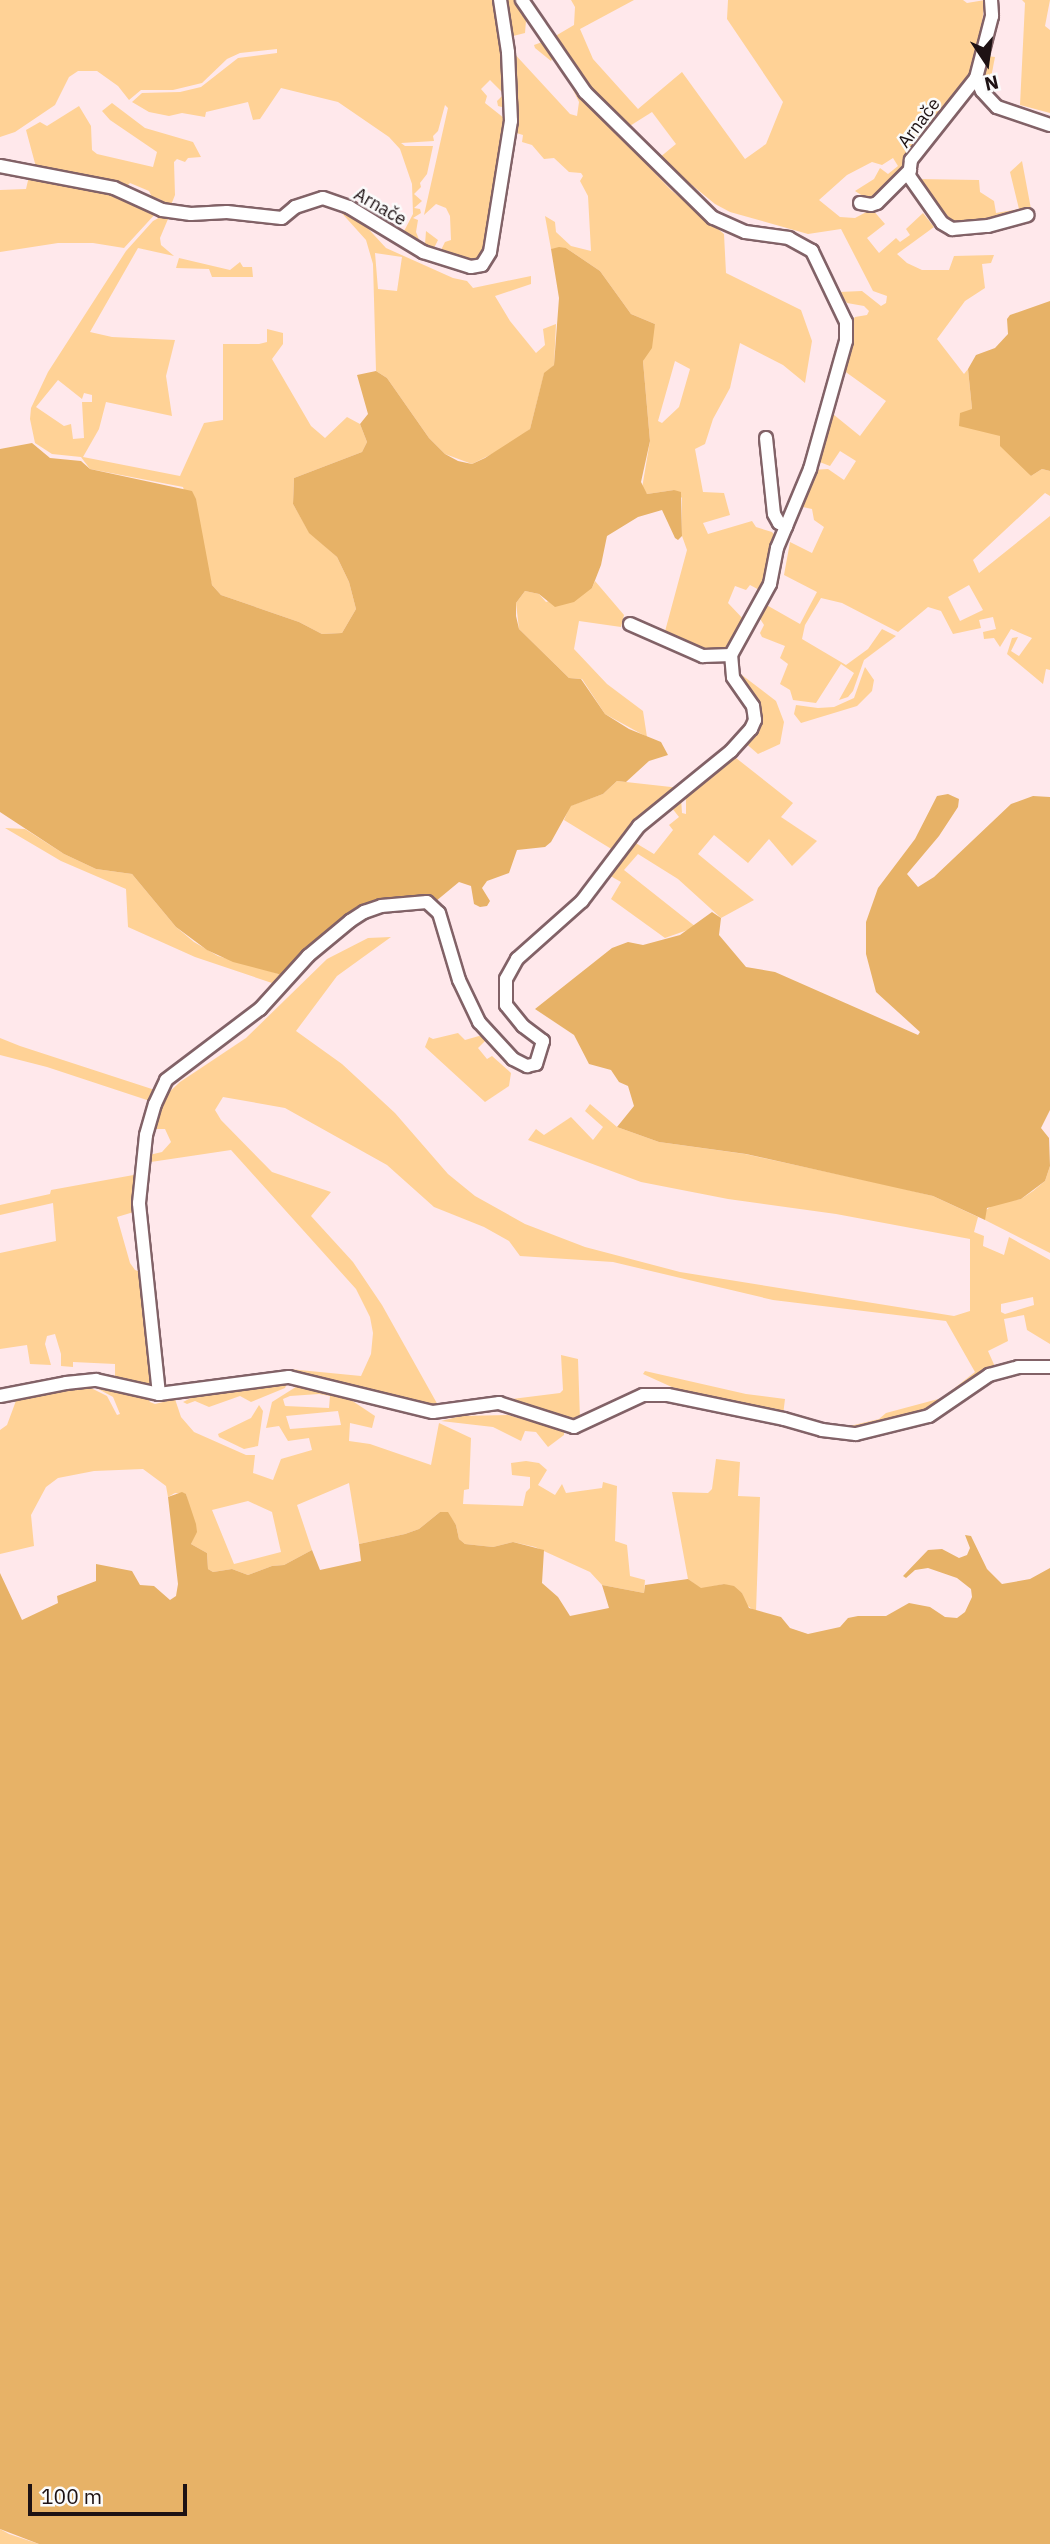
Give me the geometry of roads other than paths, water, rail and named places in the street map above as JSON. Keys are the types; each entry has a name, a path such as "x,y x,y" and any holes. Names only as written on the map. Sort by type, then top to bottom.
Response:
{"street":[{"name":"Arnače","path":"0,166 114,188 162,211 191,214 227,212 282,218 295,207 323,198 349,207 423,252 471,267 482,264 490,252 511,121 508,52 500,0"},
{"path":"159,1394 139,1203 146,1135 155,1104 166,1080 260,1009 308,956 350,921 381,906 427,902 439,913 459,979 479,1022 513,1059 527,1066 536,1064 543,1041 509,1013 506,979 524,951 554,929 582,901 639,826 731,751 751,729 755,720 752,705 733,677 731,655 770,584 777,548 810,469 846,341 846,322 834,292 812,251 789,238 745,232 713,218 585,92 522,0"},
{"name":"Arnače","path":"991,0 992,16 976,78 911,160 909,176 942,223 952,229 988,226 1028,215"},
{"path":"976,78 982,91 997,107 1050,125"},
{"path":"1007,109 1026,109 1050,116"},
{"path":"860,203 872,205 877,202 910,170"},
{"path":"766,438 774,514 779,523 786,526"},
{"path":"630,624 703,656 731,655"},
{"path":"0,1396 66,1382 96,1380 159,1394 289,1377 433,1412 499,1403 574,1427 643,1395 668,1395 784,1419 822,1430 856,1434 929,1416 989,1376 1018,1367 1050,1367"}]}
